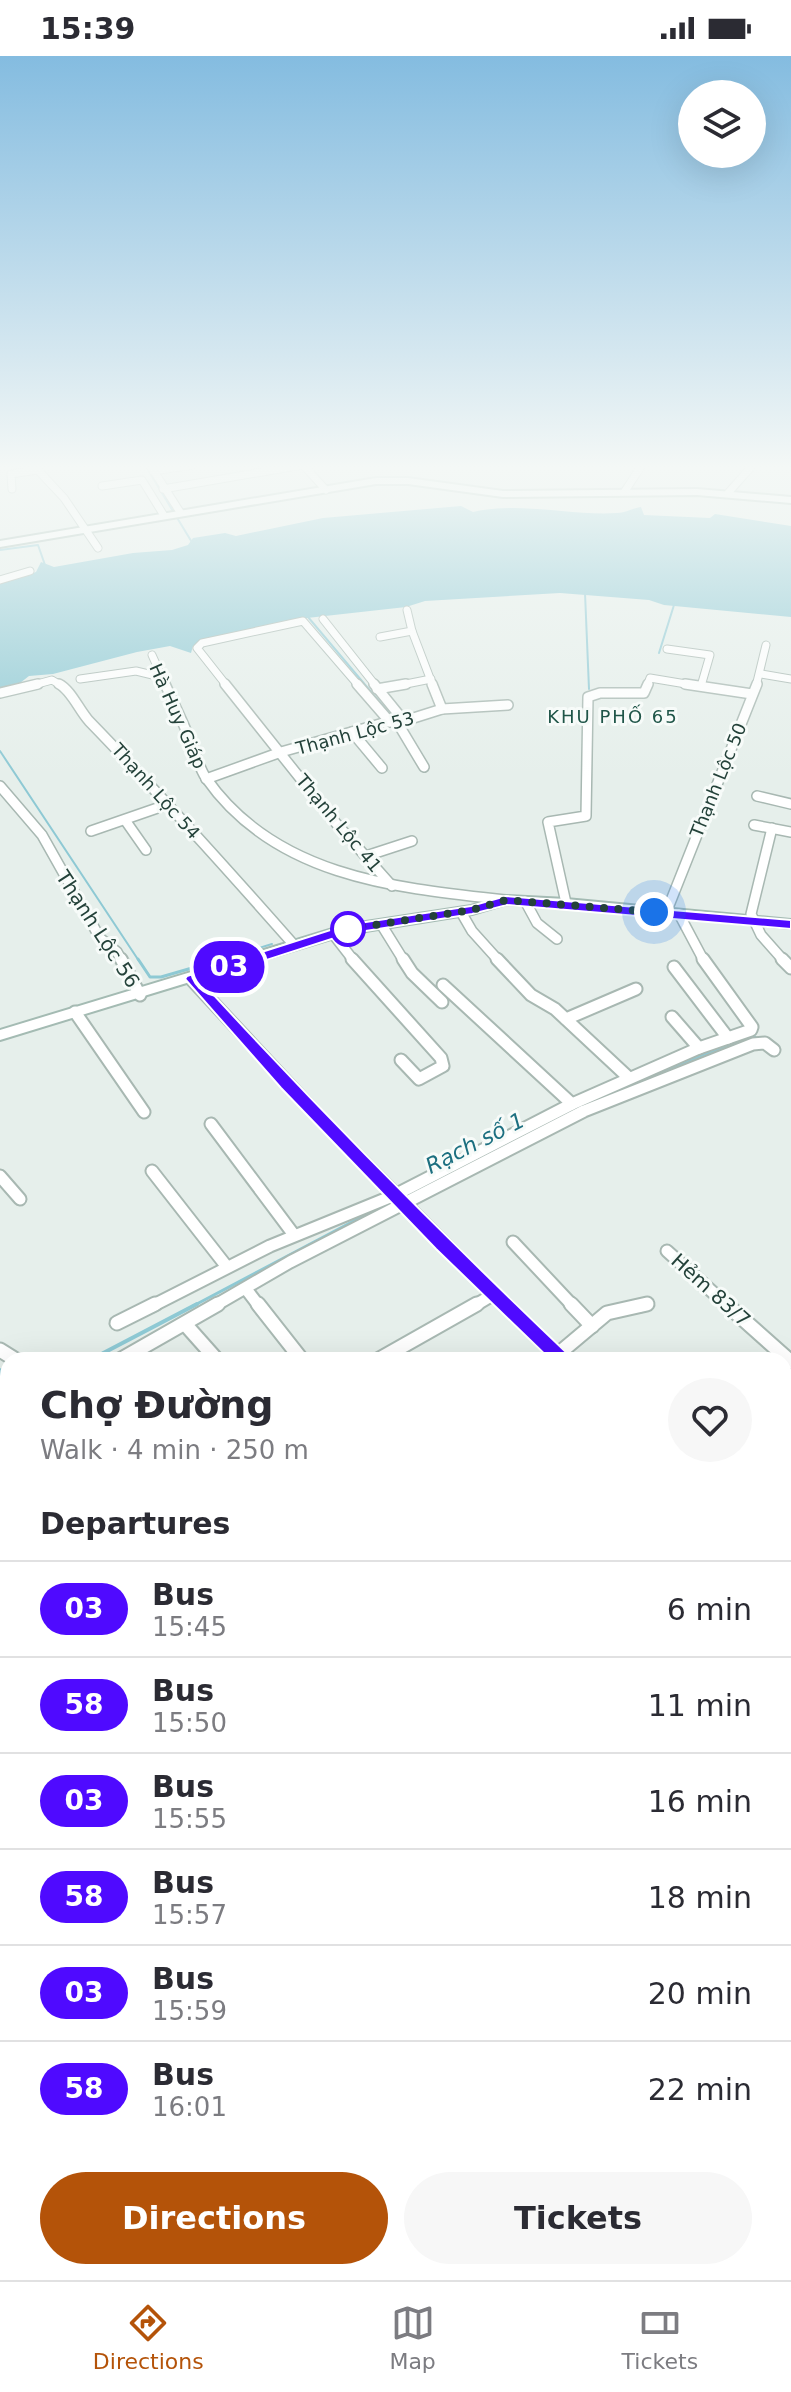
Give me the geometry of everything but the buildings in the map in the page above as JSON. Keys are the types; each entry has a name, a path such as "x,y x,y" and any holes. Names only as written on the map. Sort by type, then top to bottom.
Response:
{"street":[{"path":"0,580 30,571"},
{"path":"407,610 442,709"},
{"path":"323,619 377,689 424,767"},
{"name":"Thạnh Lộc 41","path":"329,651 303,621 202,643 197,648 279,754 392,886"},
{"path":"380,637 412,631"},
{"name":"Thạnh Lộc 50","path":"672,914 761,674 766,645"},
{"path":"342,647 329,651 397,722"},
{"path":"667,649 711,655 701,686"},
{"name":"Hà Huy Giáp","path":"152,655 206,779 235,814 275,843 333,871 392,886 506,900 791,924"},
{"path":"80,679 136,671 161,677"},
{"path":"761,674 791,679"},
{"path":"566,903 548,822 586,816 588,697 600,693 644,693 650,678 752,694"},
{"path":"377,689 431,679"},
{"name":"Thạnh Lộc 54","path":"0,693 52,680 60,682 91,723 121,751 294,945"},
{"name":"Thạnh Lộc 53","path":"206,779 352,732 442,709 508,705"},
{"path":"352,732 382,768"},
{"name":"Thạnh Lộc 56","path":"0,786 42,835 93,926 124,962 140,995"},
{"path":"757,796 791,804"},
{"path":"91,831 169,804"},
{"path":"125,820 146,850"},
{"path":"754,825 791,832"},
{"path":"772,828 751,914 761,935 791,968"},
{"path":"366,856 412,841"},
{"path":"0,1035 333,934 461,912 506,900"},
{"path":"525,901 537,923 557,939"},
{"path":"461,912 472,931 531,995 543,1000 566,1019 629,1078"},
{"path":"134,1352 399,1199 572,1104 699,1048 749,1031 752,1027 672,914"},
{"path":"381,924 412,973 442,1002"},
{"path":"333,934 374,986 441,1058 443,1066 419,1079 401,1060"},
{"path":"674,967 728,1038"},
{"path":"191,979 286,1084 555,1352"},
{"path":"443,985 572,1104"},
{"path":"566,1019 636,989"},
{"path":"75,1012 144,1112"},
{"path":"672,1017 699,1048"},
{"path":"117,1323 294,1235 399,1199 584,1111 753,1044 765,1043 774,1050"},
{"path":"211,1124 294,1235"},
{"path":"152,1171 227,1267"},
{"path":"0,1176 20,1199"},
{"path":"513,1242 592,1326"},
{"name":"Hẻm 83/7","path":"667,1251 780,1352"},
{"path":"246,1289 296,1352"},
{"path":"392,1352 494,1294"},
{"path":"565,1352 607,1313 647,1304"},
{"path":"185,1324 210,1352"}],"water":[{"path":"38,569 791,569 791,617 560,593 425,601 406,607 298,619 201,641 193,646 191,653 170,646 137,652 53,674 29,676 20,683 0,689 0,584"}],"waterway":[{"path":"585,593 589,689"},
{"path":"659,653 674,605"},
{"path":"308,617 393,718"},
{"path":"0,751 139,961"},
{"path":"216,961 272,944"},
{"path":"138,959 150,977 161,977 223,959"},
{"name":"Rạch số 1","path":"606,1096 702,1055 755,1037"},
{"name":"Rạch số 1","path":"480,1157 538,1129"},
{"name":"Rạch số 1","path":"193,1306 384,1205"},
{"name":"Rạch số 1","path":"105,1352 197,1304"}],"bus line":[{"name":"03","path":"554,1352 442,1244 286,1084 191,979 346,930 472,910 506,900 791,924"}],"district":[{"name":"KHU PHỐ 65","path":"613,716"}],"route":[{"path":"348,929 472,910 506,900 654,912"}]}
